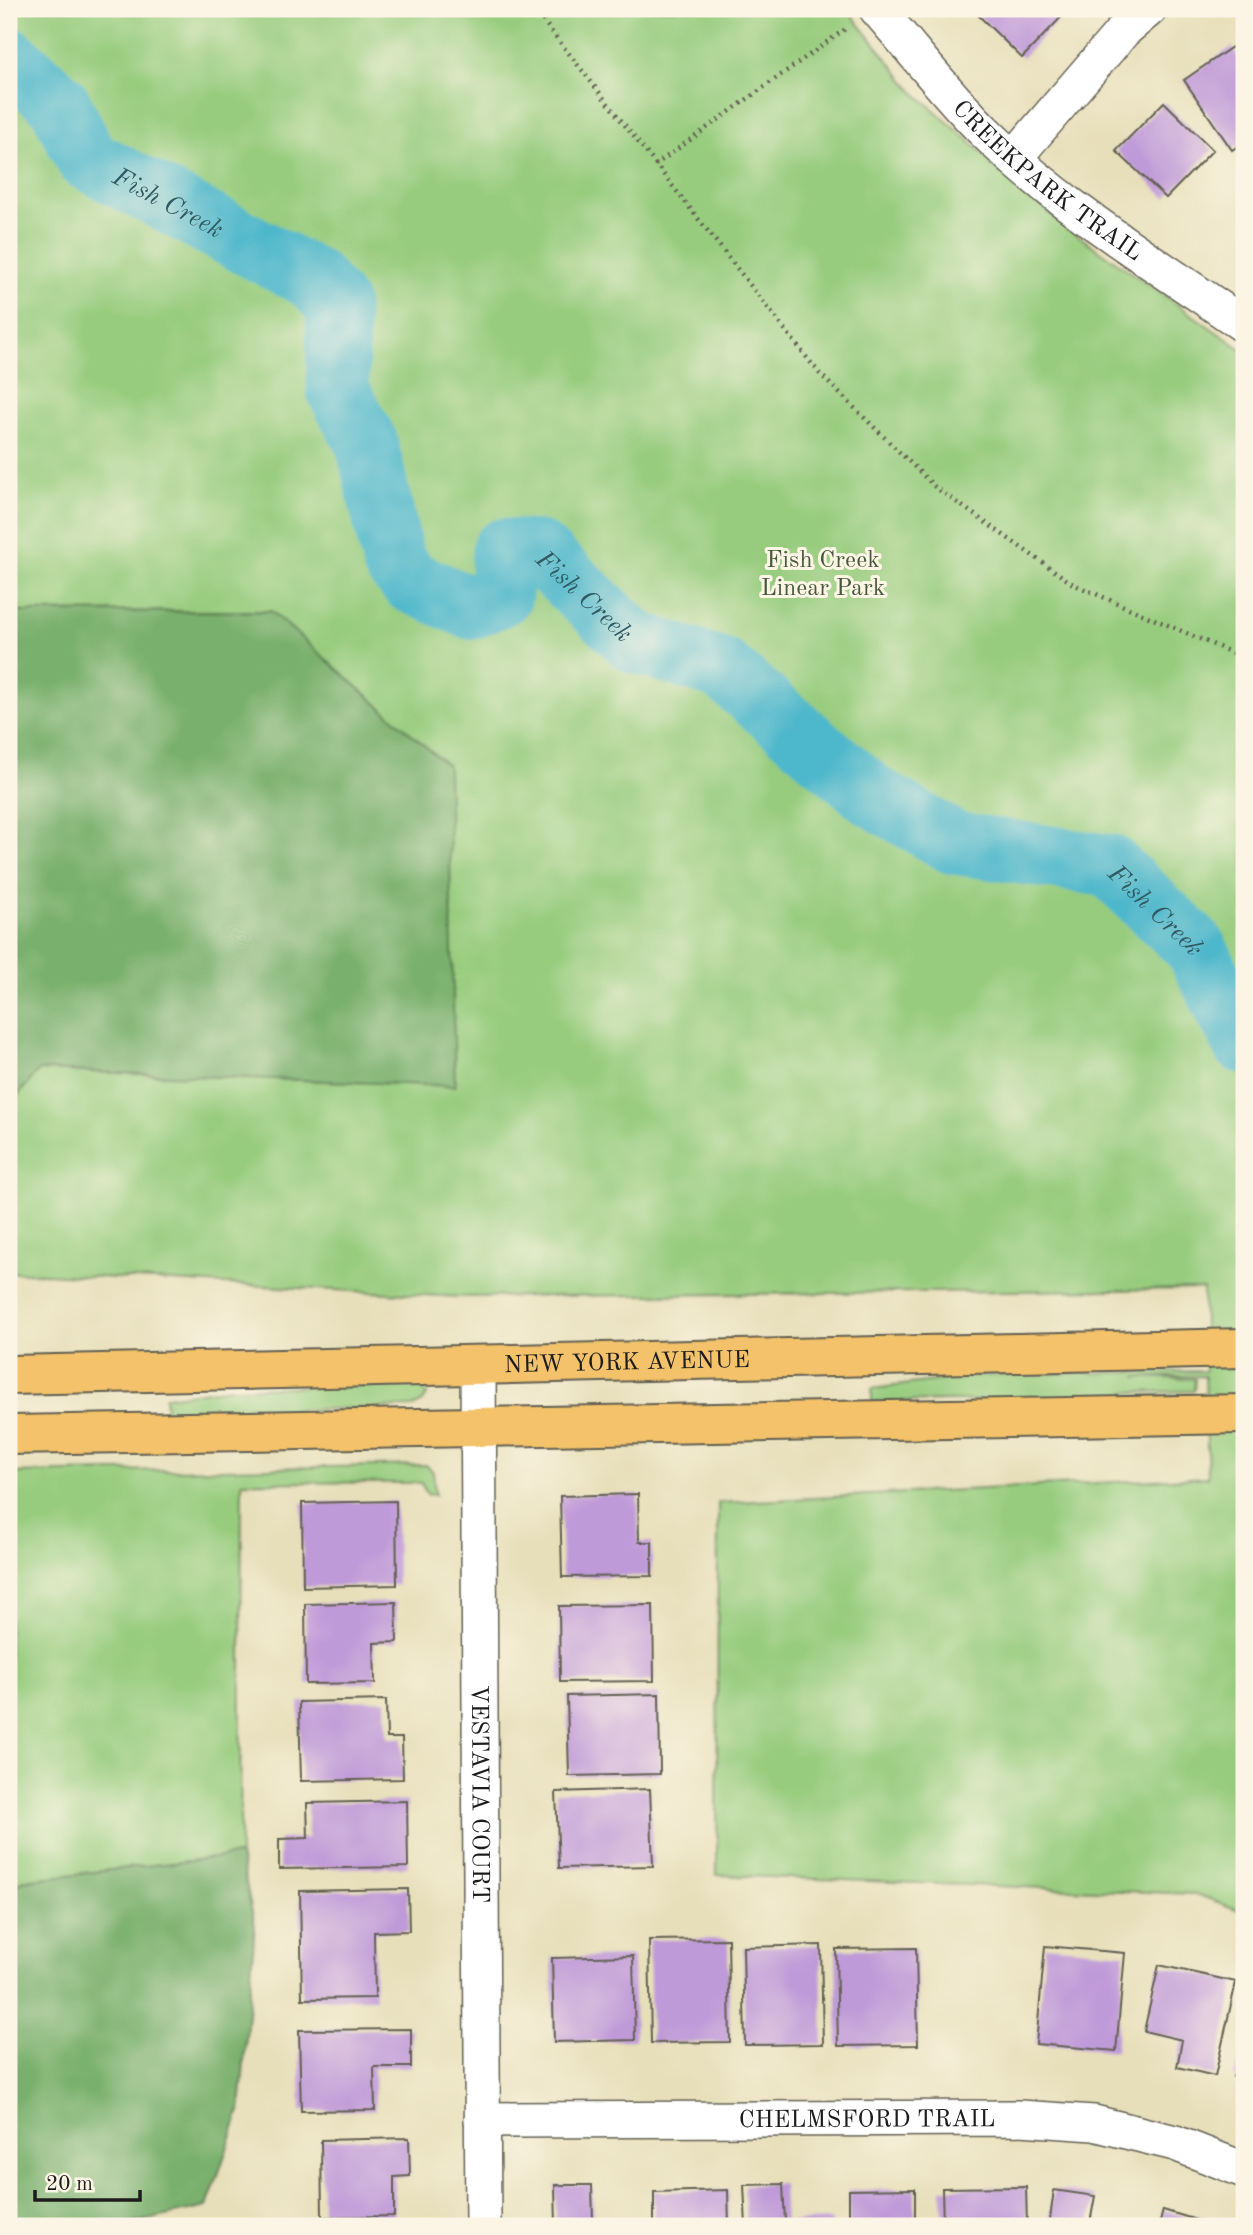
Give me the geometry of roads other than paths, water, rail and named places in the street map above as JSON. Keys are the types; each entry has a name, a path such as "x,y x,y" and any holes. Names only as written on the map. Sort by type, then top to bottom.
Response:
{"main road":[{"name":"NEW YORK AVENUE","path":"9,1375 1244,1348"},
{"path":"9,1435 1244,1414"}],"street":[{"path":"1014,158 1123,31 1149,9"},
{"name":"CREEKPARK TRAIL","path":"865,17 985,133 1074,209 1244,325"},
{"name":"VESTAVIA COURT","path":"478,1364 482,2226"},
{"name":"CHELMSFORD TRAIL","path":"482,2120 1020,2118 1094,2123 1175,2143 1244,2170"}],"waterway":[{"name":"Fish Creek","path":"9,58 59,103 87,159 315,280 337,306 338,390 367,444 394,563 411,582 471,608 501,595 503,550 538,552 635,642 722,669 873,796 954,843 1110,866 1195,947 1244,1043"}],"park label":[{"name":"Fish Creek Linear Park","path":"823,573"}]}
